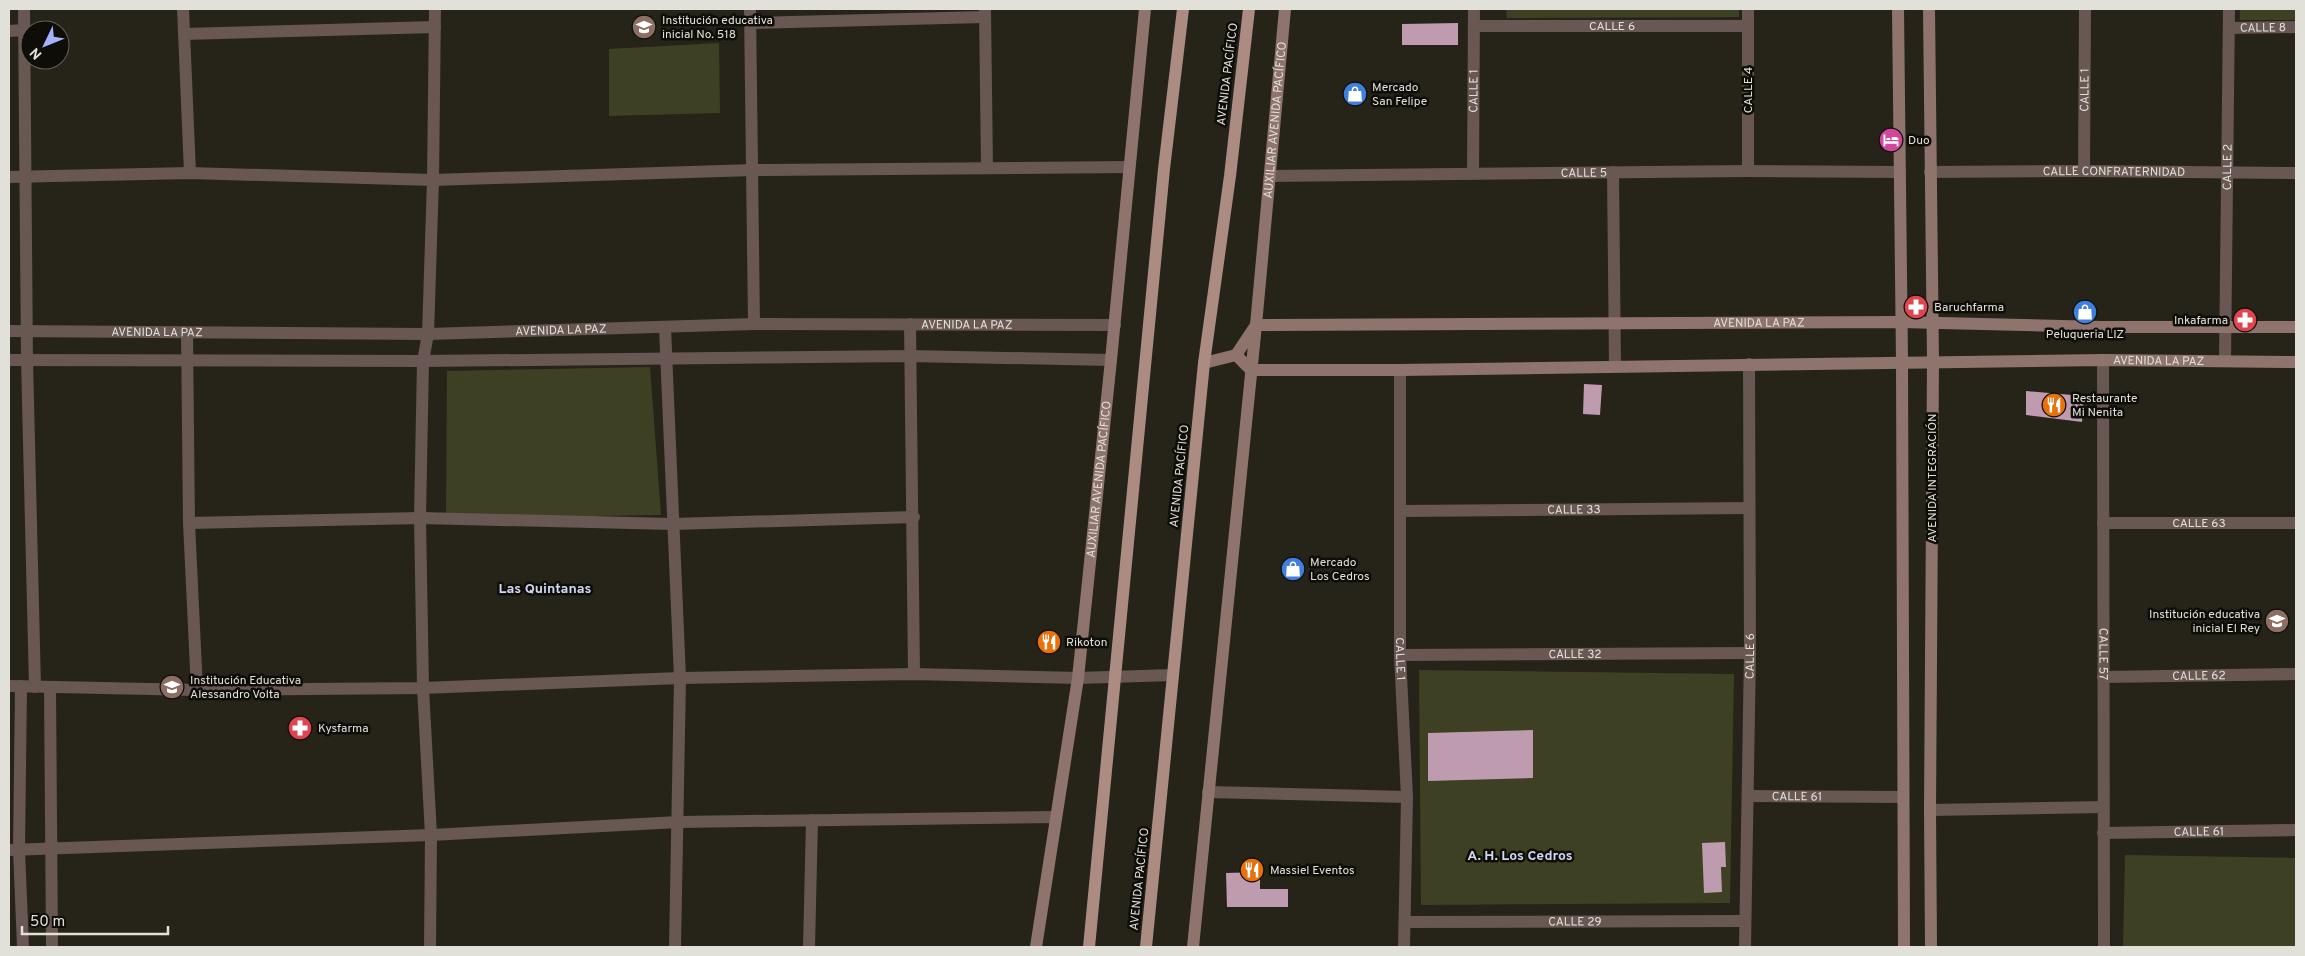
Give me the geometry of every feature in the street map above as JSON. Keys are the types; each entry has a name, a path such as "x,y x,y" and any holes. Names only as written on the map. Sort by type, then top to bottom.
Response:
{"main road":[{"name":"AUXILIAR AVENIDA PACÍFICO","path":"1036,947 1078,678 1112,360 1145,9"},
{"path":"1088,947 1164,169 1183,9"},
{"name":"AVENIDA PACÍFICO","path":"1146,947 1204,363 1230,176 1249,9"},
{"name":"AUXILIAR AVENIDA PACÍFICO","path":"1192,947 1256,325 1286,9"},
{"path":"1898,9 1898,172 1902,362 1904,947"},
{"name":"AVENIDA INTEGRACIÓN","path":"1929,9 1934,361 1930,810 1931,947"},
{"name":"AVENIDA LA PAZ","path":"1256,325 1932,322 2101,327 2296,327"},
{"path":"1204,363 1236,354 1256,325"},
{"path":"1236,354 1251,370"},
{"name":"AVENIDA LA PAZ","path":"1251,370 1400,370 1934,361 2296,362"}],"street":[{"path":"183,9 190,173"},
{"path":"430,947 431,835 424,688 420,518 423,361 428,334 433,180 435,9"},
{"path":"750,9 754,324"},
{"name":"CALLE 1","path":"1473,173 1474,9"},
{"name":"CALLE 4","path":"1748,9 1748,171"},
{"name":"CALLE 1","path":"2084,171 2085,9"},
{"name":"CALLE 2","path":"2226,361 2229,9"},
{"path":"750,23 985,13 988,168"},
{"name":"CALLE 6","path":"1474,26 1748,26"},
{"path":"184,34 435,27"},
{"name":"CALLE 8","path":"2229,28 2296,28"},
{"path":"25,70 27,360 35,687"},
{"path":"9,177 190,173 433,180 753,170 1129,167"},
{"name":"CALLE 5","path":"1270,176 1748,171 1898,172"},
{"path":"1613,172 1613,324 1615,366"},
{"name":"CALLE CONFRATERNIDAD","path":"1930,172 2296,173"},
{"name":"AVENIDA LA PAZ","path":"9,331 187,334 428,334 754,324 1115,325"},
{"path":"910,324 914,517 914,674"},
{"path":"665,328 680,678 679,822 675,947"},
{"path":"187,334 189,523 197,690"},
{"path":"9,360 423,361 910,356 1112,360"},
{"name":"CALLE 57","path":"2103,360 2104,947"},
{"name":"CALLE 6","path":"1745,947 1750,652 1749,364"},
{"name":"CALLE 1","path":"1400,370 1400,655 1407,797 1404,947"},
{"name":"CALLE 33","path":"1400,512 1748,508"},
{"path":"189,523 420,518 673,524 914,517"},
{"name":"CALLE 63","path":"2103,523 2296,523"},
{"name":"CALLE 32","path":"1400,655 1750,652"},
{"path":"23,947 14,850 15,686 197,690 424,688 680,678 914,674 1078,678 1173,675"},
{"name":"CALLE 62","path":"2103,678 2296,674"},
{"path":"50,687 52,947"},
{"path":"1208,792 1407,797"},
{"name":"CALLE 61","path":"1749,796 1903,797"},
{"path":"1930,810 2103,807"},
{"path":"14,850 431,835 679,822 1055,817"},
{"path":"809,947 812,820"},
{"name":"CALLE 61","path":"2103,833 2296,830"},
{"name":"CALLE 29","path":"1405,922 1745,921"}],"green space":[{"path":"1506,9 1739,9 1739,17 1507,18"},
{"path":"2240,9 2296,9 2296,20 2240,20"},
{"path":"719,43 720,113 609,116 609,49"},
{"path":"650,367 661,515 446,518 447,371"},
{"path":"1419,670 1734,674 1730,903 1421,905"},
{"path":"2125,855 2296,858 2296,947 2123,947"}],"building":[{"path":"1458,23 1458,45 1402,45 1402,24"},
{"path":"1584,384 1602,385 1600,415 1583,414"},
{"name":"Restaurante Mi Nenita","path":"2026,391 2084,396 2082,422 2026,415"},
{"path":"1533,730 1533,778 1428,781 1428,733"},
{"path":"1725,842 1726,867 1721,867 1722,892 1704,893 1702,843"},
{"path":"1260,872 1260,889 1288,889 1288,907 1227,907 1226,873"}],"place":[{"name":"Institución educativa inicial No. 518","path":"644,27"},
{"name":"Mercado San Felipe","path":"1355,94"},
{"name":"Duo","path":"1891,140"},
{"name":"Baruchfarma","path":"1916,307"},
{"name":"Peluqueria LIZ","path":"2085,312"},
{"name":"Inkafarma","path":"2245,320"},
{"name":"Restaurante Mi Nenita","path":"2054,405"},
{"name":"Mercado Los Cedros","path":"1293,569"},
{"name":"Institución educativa inicial El Rey","path":"2277,621"},
{"name":"Rikoton","path":"1049,642"},
{"name":"Institución Educativa Alessandro Volta","path":"172,687"},
{"name":"Kysfarma","path":"300,728"},
{"name":"Massiel Eventos","path":"1252,870"}],"district":[{"name":"Las Quintanas","path":"545,588"},
{"name":"A. H. Los Cedros","path":"1520,855"}]}
